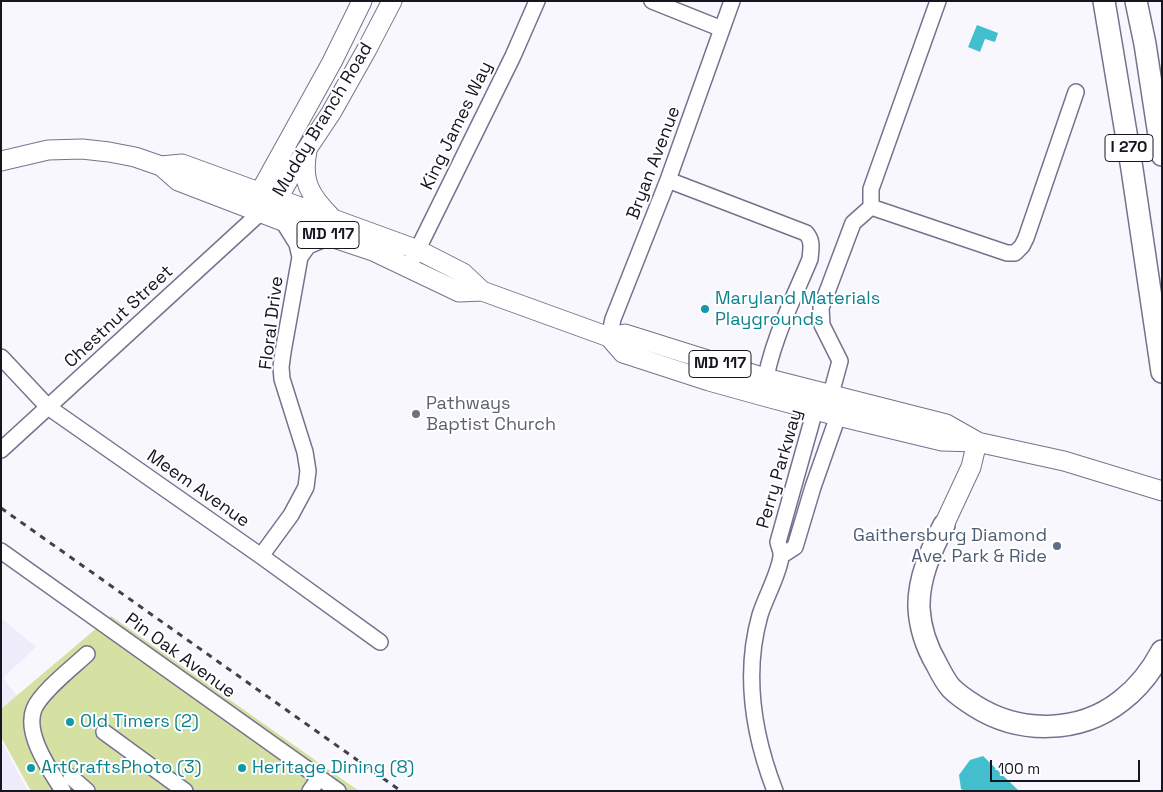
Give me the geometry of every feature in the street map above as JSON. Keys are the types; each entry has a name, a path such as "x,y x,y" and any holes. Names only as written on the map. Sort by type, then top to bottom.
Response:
{"highway":[{"name":"I 270","path":"1104,1 1132,169 1162,372"},
{"path":"1119,1 1150,294"},
{"name":"I 270","path":"1136,1 1145,44 1162,155"},
{"path":"944,525 929,557 922,582 919,607 922,629 929,651 950,687 962,698 983,711 999,719 1032,727 1068,725 1104,712 1121,701 1143,679 1162,651"}],"main road":[{"name":"Muddy Branch Road","path":"261,212 260,192 332,62 362,1"},
{"name":"Muddy Branch Road","path":"261,212 278,198 335,105 392,1"},
{"path":"308,148 305,161 308,188 333,228"},
{"path":"1,161 48,150 82,149 135,157 161,166 178,181 261,212"},
{"path":"161,166 182,164 260,192"},
{"name":"MD 117","path":"260,192 278,198 373,251 459,292 482,291"},
{"name":"MD 117","path":"261,212 282,220 333,228 418,250 463,274 482,291 609,337 623,353 709,381 832,394 946,424 977,442"},
{"name":"MD 117","path":"764,387 815,410 942,441 977,442 1064,461 1162,491"},
{"path":"944,525 971,467 977,442"}],"street":[{"name":"King James Way","path":"409,267 514,56 538,1"},
{"path":"652,1 722,29"},
{"name":"Bryan Avenue","path":"609,337 613,319 668,180 732,1"},
{"path":"838,416 832,394 840,361 822,325 821,308 854,224 871,207 871,189 938,1"},
{"path":"871,207 1015,253 1022,246 1026,238 1076,92"},
{"path":"668,180 806,232 811,238 810,259 777,339 764,387"},
{"name":"Chestnut Street","path":"1,450 261,212"},
{"name":"Floral Drive","path":"261,556 291,515 306,487 308,471 305,452 282,379 281,367 300,257 297,244 282,220"},
{"name":"Floral Drive","path":"300,257 308,246 333,228"},
{"name":"Meem Avenue","path":"1,357 48,407 380,642"},
{"name":"Perry Parkway","path":"775,791 763,760 753,710 751,684 753,650 760,616 781,556 778,542 815,410 832,394"},
{"name":"Perry Parkway","path":"781,556 795,547 813,487 838,416"},
{"name":"Pin Oak Avenue","path":"1,551 338,791"},
{"path":"63,791 41,754 34,735 32,720 34,710 41,699 88,654"},
{"path":"104,732 185,791"},
{"path":"71,777 88,791"},
{"path":"310,791 319,778"}],"shaded area":[{"path":"1,618 36,647 3,678 17,696 1,709"},
{"path":"1,741 28,791 1,791"}],"green space":[{"path":"111,616 359,791 31,791 1,737 1,709"}],"water":[{"path":"977,25 998,33 995,42 985,39 980,52 968,47"},
{"path":"983,756 1019,791 965,791 961,789 959,775 970,760"}],"railway":[{"path":"1,508 401,791"}],"place":[{"name":"Maryland Materials Playgrounds","path":"705,309"},
{"name":"Pathways Baptist Church","path":"416,414"},
{"name":"Gaithersburg Diamond Ave. Park & Ride","path":"1057,546"},
{"name":"Old Timers (2)","path":"70,722"},
{"name":"ArtCraftsPhoto (3)","path":"31,768"},
{"name":"Heritage Dining (8)","path":"242,768"}]}
